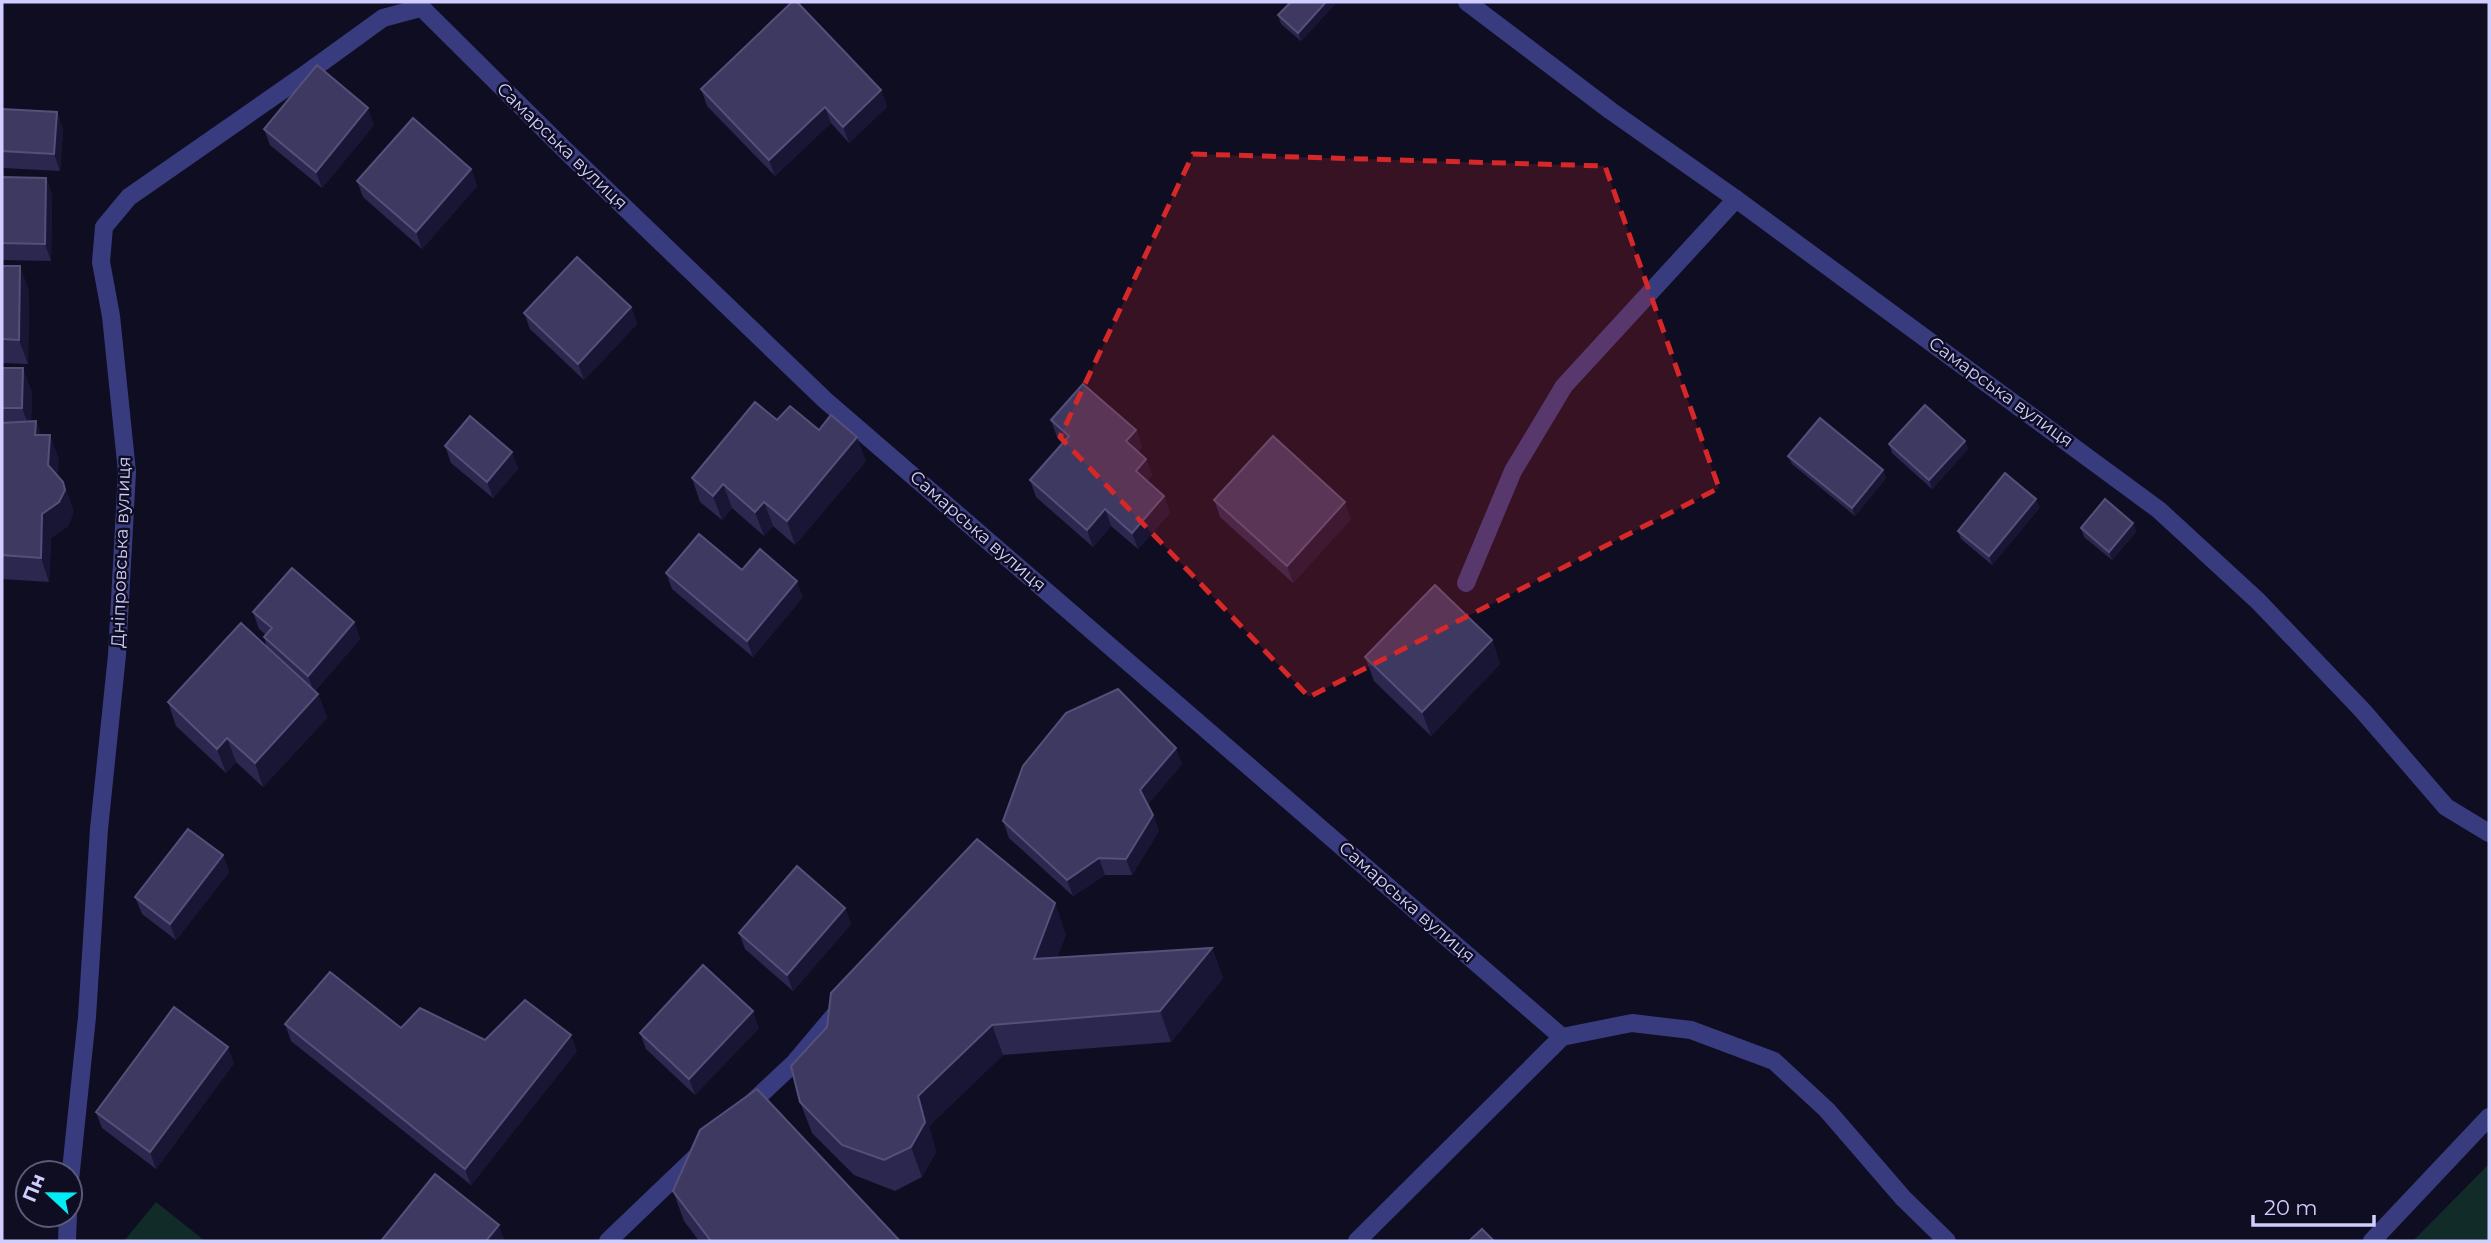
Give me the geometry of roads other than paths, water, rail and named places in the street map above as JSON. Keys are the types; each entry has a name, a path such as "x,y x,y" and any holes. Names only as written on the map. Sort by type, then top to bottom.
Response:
{"street":[{"name":"Самарська вулиця","path":"1467,2 1611,111 1736,199 2159,510 2277,621 2363,711 2446,807 2489,833"},
{"name":"Самарська вулиця","path":"421,4 825,400 1562,1037"},
{"name":"Дніпровська вулиця","path":"72,1159 87,1017 99,829 117,655 127,472 111,316 101,262 104,226 129,197 383,18 421,4"},
{"path":"1466,583 1513,471 1564,386 1736,199"},
{"path":"737,1118 794,1063 856,988"},
{"path":"1357,1241 1562,1037 1632,1023 1691,1030 1774,1061 1827,1110 1903,1198 1947,1241"},
{"path":"2372,1241 2489,1117"},
{"path":"608,1241 708,1145"}]}
